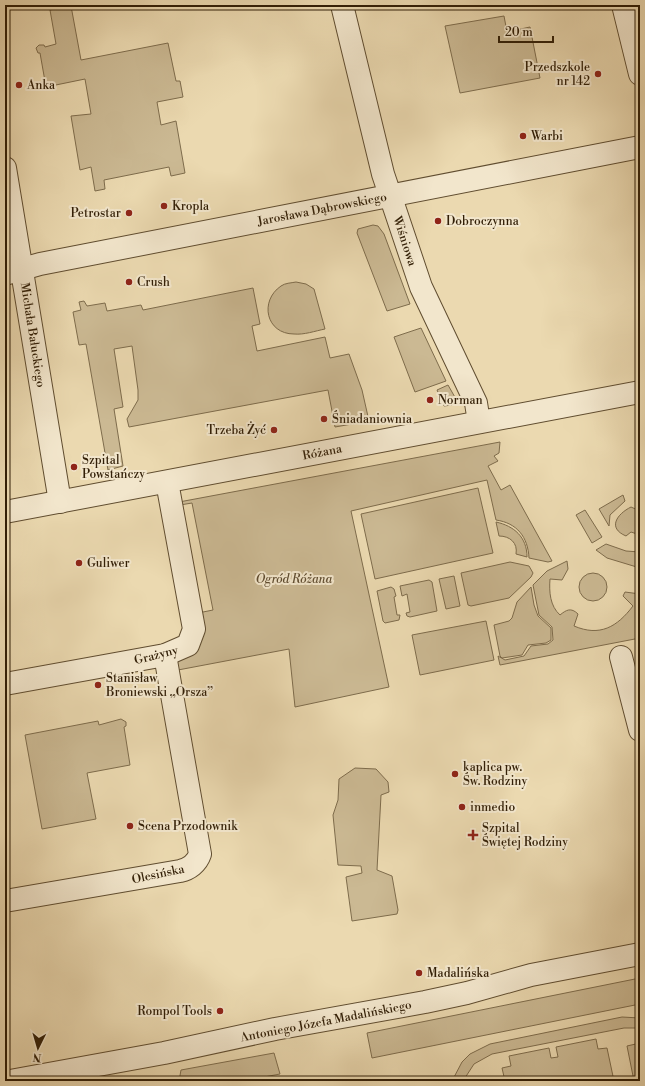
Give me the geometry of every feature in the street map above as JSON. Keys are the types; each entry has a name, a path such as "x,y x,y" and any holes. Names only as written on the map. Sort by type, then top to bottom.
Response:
{"street":[{"name":"Wiśniowa","path":"342,5 383,174 390,196 421,287 476,403 479,422"},
{"path":"623,5 640,74"},
{"name":"Jarosława Dąbrowskiego","path":"14,271 640,147"},
{"name":"Michała Bałuckiego","path":"5,168 14,271 60,502"},
{"name":"Różana","path":"5,512 640,392"},
{"name":"Grażyny","path":"5,684 165,655 188,645 194,629 167,482"},
{"name":"Olesińska","path":"5,901 175,872 186,869 198,860 200,854 165,655"},
{"path":"621,657 640,730"},
{"name":"Antoniego Józefa Madalińskiego","path":"10,1081 164,1053 275,1029 425,1002 467,993 531,975 640,954"}],"green space":[{"path":"71,6 81,60 168,43 176,81 180,81 183,97 157,102 161,125 176,121 185,173 171,176 169,167 104,180 105,189 95,191 91,167 80,170 71,116 91,114 85,79 46,87 40,53 38,53 36,48 39,45 44,45 45,47 56,44 50,10"},
{"path":"504,16 507,32 530,27 540,78 460,93 445,26"},
{"path":"373,225 378,226 384,234 410,304 387,311 357,233 358,229"},
{"path":"296,282 306,284 314,289 325,329 298,334 284,333 277,329 272,323 268,308 274,292 283,285"},
{"path":"253,288 260,324 252,326 257,351 325,337 330,358 349,354 362,390 369,421 335,427 328,390 129,427 127,419 138,400 132,346 114,349 123,407 114,409 123,466 108,470 86,344 79,345 73,312 81,310 79,302 84,301 87,306 105,303 107,311 141,305 143,310"},
{"path":"421,328 446,381 415,392 394,337"},
{"path":"448,385 456,399 452,405 444,406 437,390"},
{"name":"Ogród Różana","path":"500,442 499,453 494,456 498,461 488,466 501,490 510,485 552,561 548,562 529,558 524,538 520,532 510,524 496,520 487,480 351,511 389,687 295,707 289,649 178,670 177,659 198,613 213,610 192,503 180,505 179,502"},
{"path":"478,488 493,553 375,579 361,514"},
{"path":"623,495 625,501 610,515 609,526 599,509"},
{"path":"631,507 640,511 640,535 631,532 626,536 620,533 617,529 616,521 622,513"},
{"path":"585,510 602,537 592,543 576,515"},
{"path":"496,522 508,526 522,538 525,544 527,557 516,554 516,547 510,539 499,536"},
{"path":"606,544 626,551 640,552 640,568 607,558 596,550"},
{"path":"567,561 568,569 562,580 550,579 552,603 560,615 566,611 573,610 578,614 574,626 583,629 600,630 607,628 621,620 633,606 623,596 625,592 640,594 640,638 500,665 498,656 505,660 524,656 531,646 548,644 553,640 552,627 539,615 533,585 547,571"},
{"path":"510,562 529,566 533,573 531,577 509,598 471,606 468,605 461,573"},
{"path":"593,573 603,577 607,587 603,597 593,601 583,597 579,587 583,577"},
{"path":"454,576 460,606 446,609 439,579"},
{"path":"429,580 432,582 437,611 410,617 407,616 406,613 410,612 407,594 402,596 400,586"},
{"path":"391,587 394,589 396,596 394,597 397,615 400,615 399,620 385,623 383,621 377,591"},
{"path":"531,587 534,605 538,616 551,628 551,640 546,643 528,645 522,655 502,658 500,656 494,625 509,621 512,618 517,602"},
{"path":"486,621 494,660 420,675 412,635"},
{"path":"121,719 126,722 126,726 124,727 130,765 87,773 96,819 42,829 25,735 98,721 99,725"},
{"path":"355,768 376,769 388,782 389,792 381,795 377,870 392,876 398,910 397,914 352,921 346,877 362,873 361,866 338,865 333,815 338,800 339,779"},
{"path":"640,978 640,1004 372,1058 367,1033"},
{"path":"622,1017 640,1018 640,1028 624,1028 492,1054 474,1064 463,1081 452,1081 462,1062 470,1054 490,1044"},
{"path":"596,1039 598,1049 607,1048 614,1081 505,1081 502,1068 511,1066 509,1056 549,1048 551,1058 558,1057 556,1047"},
{"path":"640,1043 640,1081 634,1081 627,1046"},
{"path":"274,1053 280,1074 243,1081 179,1081 181,1070"}],"place":[{"name":"Przedszkole nr 142","path":"598,74"},
{"name":"Anka","path":"19,85"},
{"name":"Warbi","path":"523,136"},
{"name":"Kropla","path":"164,206"},
{"name":"Petrostar","path":"129,213"},
{"name":"Dobroczynna","path":"438,221"},
{"name":"Crush","path":"129,282"},
{"name":"Norman","path":"430,400"},
{"name":"Śniadaniownia","path":"324,419"},
{"name":"Trzeba Żyć","path":"274,430"},
{"name":"Szpital Powstańczy","path":"74,467"},
{"name":"Guliwer","path":"79,563"},
{"name":"Stanisław Broniewski „Orsza”","path":"98,685"},
{"name":"kaplica pw. Św. Rodziny","path":"455,774"},
{"name":"inmedio","path":"462,807"},
{"name":"Scena Przodownik","path":"130,826"},
{"name":"Szpital Świętej Rodziny","path":"473,835"},
{"name":"Madalińska","path":"419,973"},
{"name":"Rompol Tools","path":"220,1011"}]}
